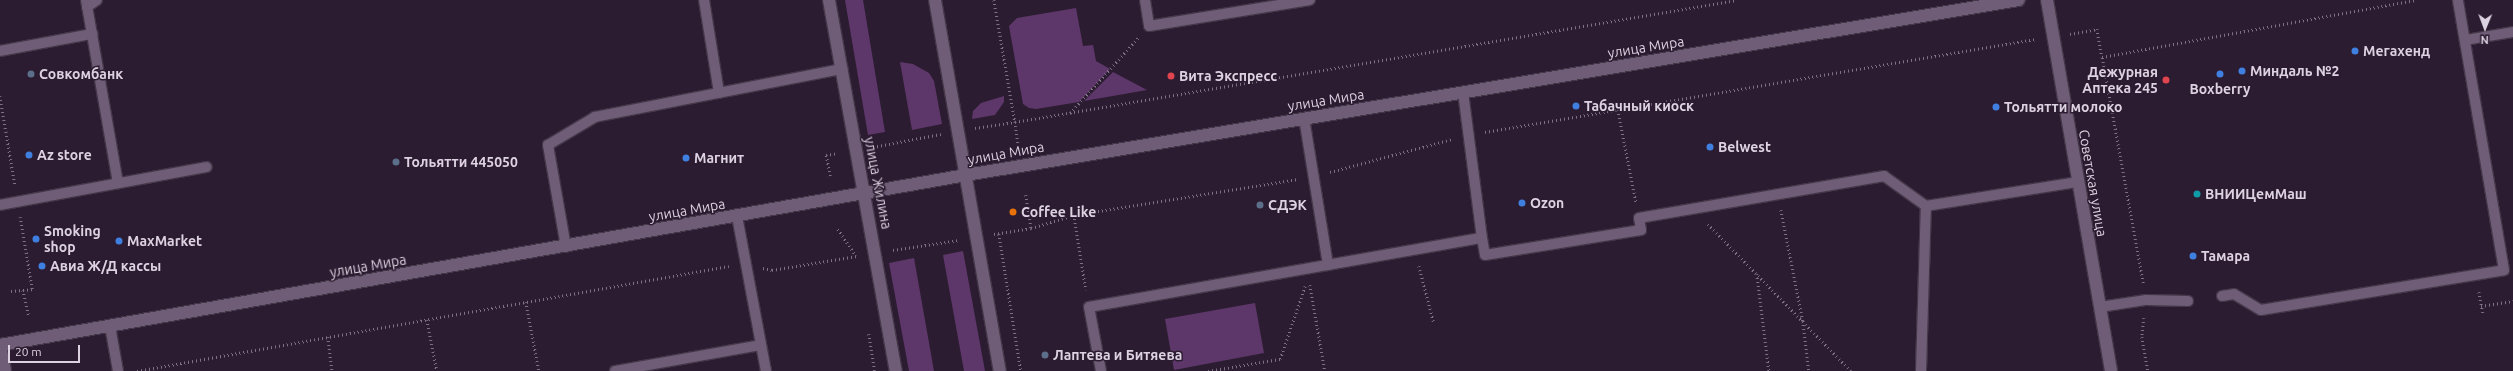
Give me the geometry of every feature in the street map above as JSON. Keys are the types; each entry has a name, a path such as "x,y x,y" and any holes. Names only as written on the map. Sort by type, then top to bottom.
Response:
{"main road":[{"name":"улица Жилина","path":"830,0 896,371"},
{"path":"935,0 1000,371"},
{"name":"улица Мира","path":"0,345 566,247 966,175 2019,0"},
{"name":"Советская улица","path":"2047,0 2111,371"},
{"path":"0,345 5,371"}],"lane":[{"path":"97,0 87,3 118,183"},
{"path":"704,0 719,93"},
{"path":"1145,0 1149,26 1310,0"},
{"path":"2222,296 2234,294 2261,310 2504,270 2458,0"},
{"path":"2465,40 2513,32"},
{"path":"0,51 92,34"},
{"path":"566,247 548,146 595,117 842,69"},
{"path":"1463,92 1485,255 1641,230 1639,218 1884,176 1926,206 2078,182"},
{"path":"1304,118 1328,265"},
{"path":"0,205 207,167"},
{"path":"1921,371 1926,206"},
{"path":"737,216 766,371"},
{"path":"1101,371 1089,307 1308,272 1328,265 1482,238"},
{"path":"2100,307 2146,300 2188,301"},
{"path":"110,326 118,371"},
{"path":"615,371 761,345"}],"path":[{"path":"994,0 1020,153"},
{"path":"973,128 1070,113 1737,0"},
{"path":"2102,57 2417,0"},
{"path":"1070,113 1149,26"},
{"path":"137,371 746,263 772,270 999,234 1031,228 1074,215 1314,177 1468,134 2097,29 2146,300 2142,337 2148,371"},
{"path":"1618,110 1639,218"},
{"path":"870,147 946,134"},
{"path":"830,176 826,155 846,152"},
{"path":"1778,194 1803,321 1809,371"},
{"path":"1026,195 1031,228"},
{"path":"1693,209 1851,371"},
{"path":"1074,215 1089,307"},
{"path":"838,229 856,256"},
{"path":"999,234 1021,371"},
{"path":"1415,250 1434,323"},
{"path":"1208,371 1280,359 1308,272"},
{"path":"1308,272 1325,371"},
{"path":"1757,274 1769,371"},
{"path":"2476,275 2483,313"},
{"path":"11,291 23,290 29,315"},
{"path":"2481,306 2513,301"},
{"path":"526,302 539,371"},
{"path":"427,320 437,371"},
{"path":"328,337 332,371"}],"shaded area":[{"path":"845,0 863,0 885,132 868,135"},
{"path":"1076,8 1083,46 1093,45 1096,61 1110,69 1079,102 1036,109 1029,108 1023,104 1009,26 1017,18"},
{"path":"900,62 913,64 929,73 934,81 942,124 912,130"},
{"path":"1113,72 1147,90 1084,101"},
{"path":"1004,96 1004,102 995,115 972,119 973,111 981,103"},
{"path":"963,251 985,371 964,371 943,255"},
{"path":"914,258 934,371 909,371 889,263"},
{"path":"1255,303 1264,353 1174,370 1165,319"}],"place":[{"name":"Мегахенд","path":"2355,51"},
{"name":"Миндаль №2","path":"2242,71"},
{"name":"Совкомбанк","path":"31,74"},
{"name":"Boxberry","path":"2220,74"},
{"name":"Вита Экспресс","path":"1171,76"},
{"name":"Дежурная Аптека 245","path":"2166,80"},
{"name":"Табачный киоск","path":"1576,106"},
{"name":"Тольятти молоко","path":"1996,107"},
{"name":"Belwest","path":"1710,147"},
{"name":"Az store","path":"29,155"},
{"name":"Магнит","path":"686,158"},
{"name":"Тольятти 445050","path":"396,162"},
{"name":"ВНИИЦемМаш","path":"2197,194"},
{"name":"Ozon","path":"1522,203"},
{"name":"СДЭК","path":"1260,205"},
{"name":"Coffee Like","path":"1013,212"},
{"name":"Smoking shop","path":"36,239"},
{"name":"MaxMarket","path":"119,241"},
{"name":"Тамара","path":"2193,256"},
{"name":"Авиа Ж/Д кассы","path":"42,266"},
{"name":"Лаптева и Битяева","path":"1045,355"}]}
